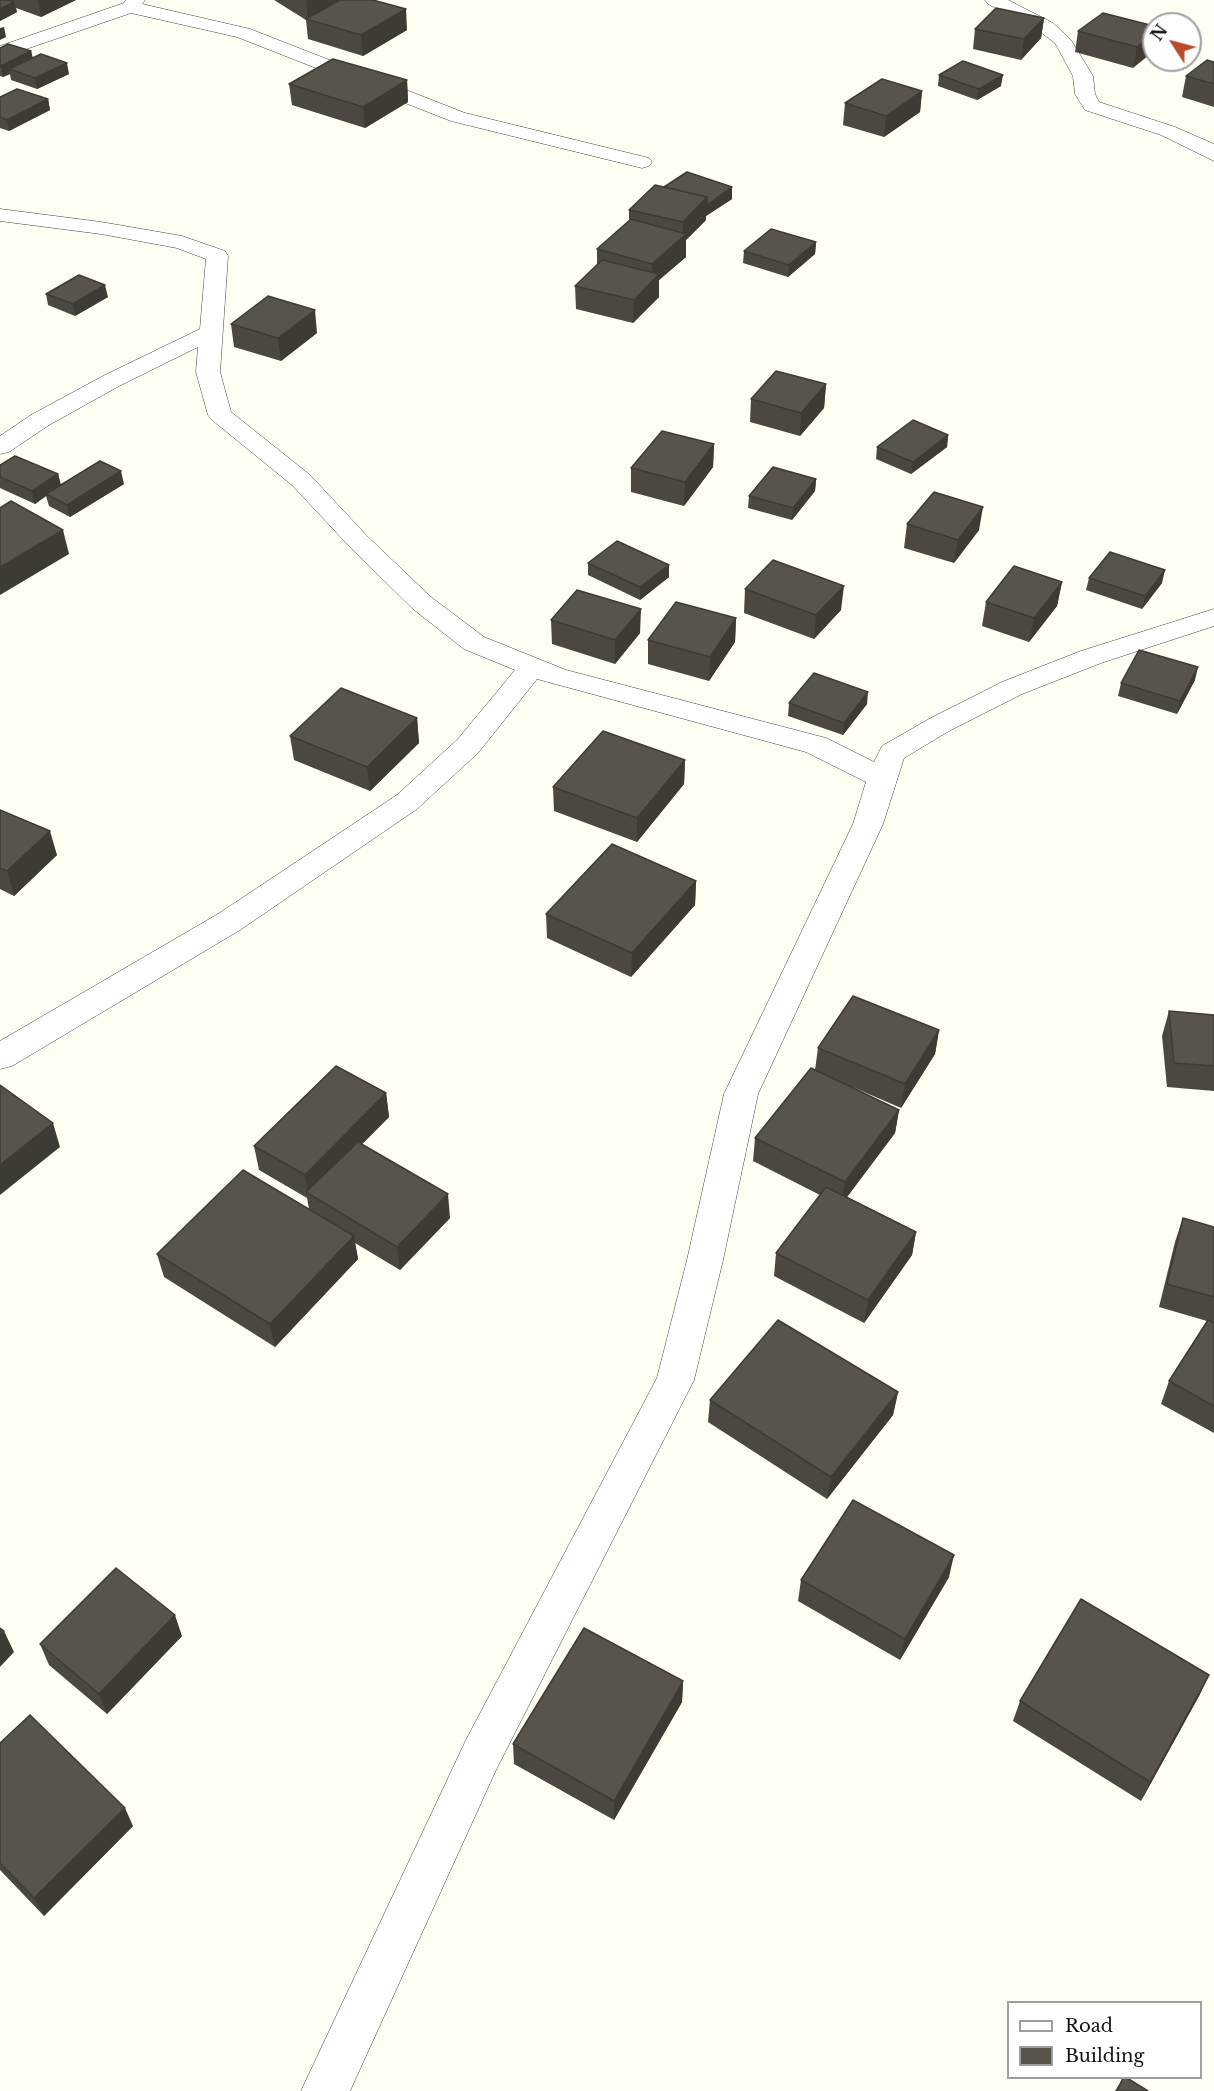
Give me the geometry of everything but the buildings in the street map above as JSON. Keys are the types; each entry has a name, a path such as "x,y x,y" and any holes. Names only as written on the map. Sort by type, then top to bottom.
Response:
{"street":[{"path":"994,0 1046,27 1062,40 1083,76 1085,94 1092,106 1168,132 1207,148 1214,155"},
{"path":"0,52 133,4 243,33 458,117 642,162"},
{"path":"0,215 101,228 182,242 217,256 207,372 220,415 302,480 359,542 422,603 474,643 556,676 816,745 882,778"},
{"path":"0,447 40,420 113,380 211,332"},
{"path":"326,2091 481,1755 675,1380 705,1260 741,1094 868,824 892,753 939,725 1012,688 1091,657 1214,617"},
{"path":"0,1057 229,922 406,802 468,746 532,667"}]}
